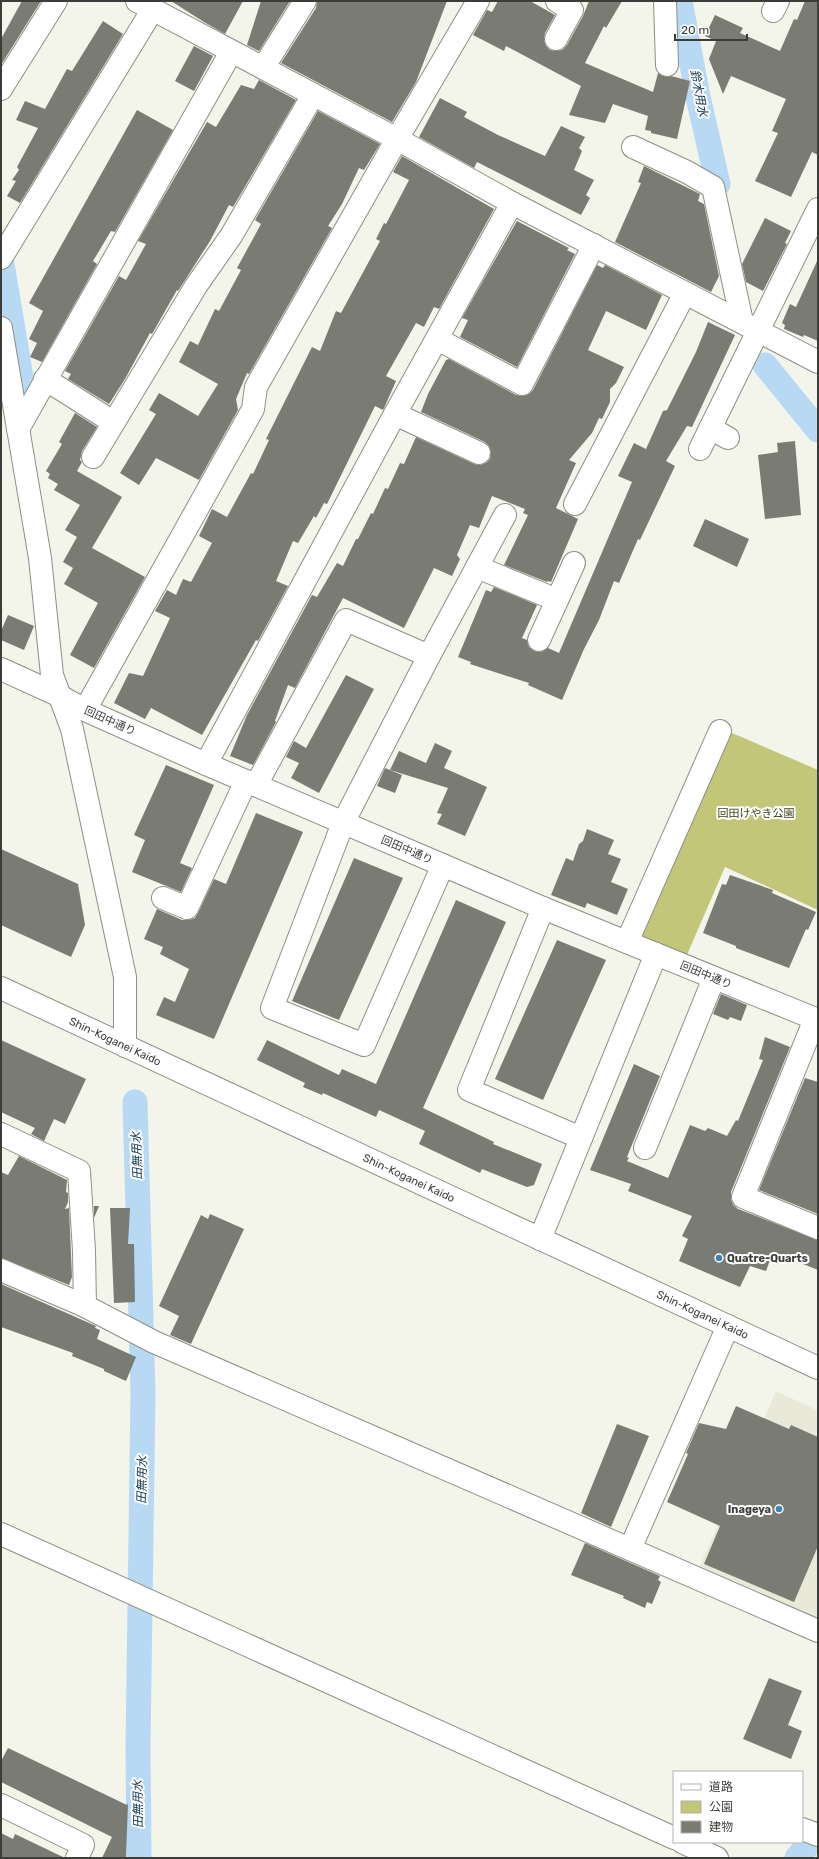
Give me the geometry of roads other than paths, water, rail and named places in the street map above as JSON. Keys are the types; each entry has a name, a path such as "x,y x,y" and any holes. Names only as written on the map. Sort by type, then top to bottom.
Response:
{"street":[{"path":"1,90 56,1"},
{"path":"263,68 305,1"},
{"path":"85,710 253,410 256,388 397,139 478,1"},
{"path":"556,39 572,10 557,1"},
{"path":"665,1 667,64"},
{"path":"3,256 145,5 397,139 512,203 818,362"},
{"path":"18,429 231,52"},
{"path":"93,457 196,286 230,236 313,95"},
{"path":"633,147 687,172 713,187 750,327"},
{"path":"206,764 395,414 512,203"},
{"path":"700,449 719,433 750,327 818,209"},
{"path":"437,339 522,384 594,245"},
{"path":"575,504 685,293"},
{"path":"1,328 3,356 18,429 40,558 52,675 58,695 72,729 124,977 125,1046"},
{"path":"45,379 113,422"},
{"path":"395,414 479,453"},
{"path":"444,865 364,1045 272,1008 343,823 429,656 505,515"},
{"path":"539,640 574,564"},
{"path":"477,567 557,600"},
{"path":"163,898 187,908 251,783 346,620 429,656"},
{"name":"回田中通り","path":"1,669 58,695 85,710 343,823 544,908 817,1020"},
{"path":"627,942 720,731"},
{"path":"544,908 469,1090 581,1138"},
{"path":"540,1239 656,954"},
{"path":"645,1148 714,978"},
{"name":"Shin-Koganei Kaido","path":"1,988 818,1368"},
{"path":"817,1020 743,1197 818,1228"},
{"path":"1,1134 79,1171 84,1251 85,1306"},
{"path":"1,1270 85,1306 146,1338 818,1631"},
{"path":"630,1549 728,1326"},
{"path":"1,1534 673,1838"},
{"path":"1,1804 83,1845 77,1858"},
{"path":"684,1843 717,1858"}],"waterway":[{"name":"鈴木用水","path":"680,1 698,97 718,184"},
{"name":"田無用水","path":"1,258 22,383"},
{"path":"756,354 765,365"},
{"name":"鈴木用水","path":"765,365 818,430"},
{"name":"田無用水","path":"135,1102 143,1393 138,1747 139,1858"},
{"name":"鈴木用水","path":"797,1858 818,1833"}],"place":[{"name":"Quatre-Quarts","path":"719,1258"},
{"name":"Inageya","path":"779,1509"}],"park label":[{"name":"回田けやき公園","path":"756,813"}]}
